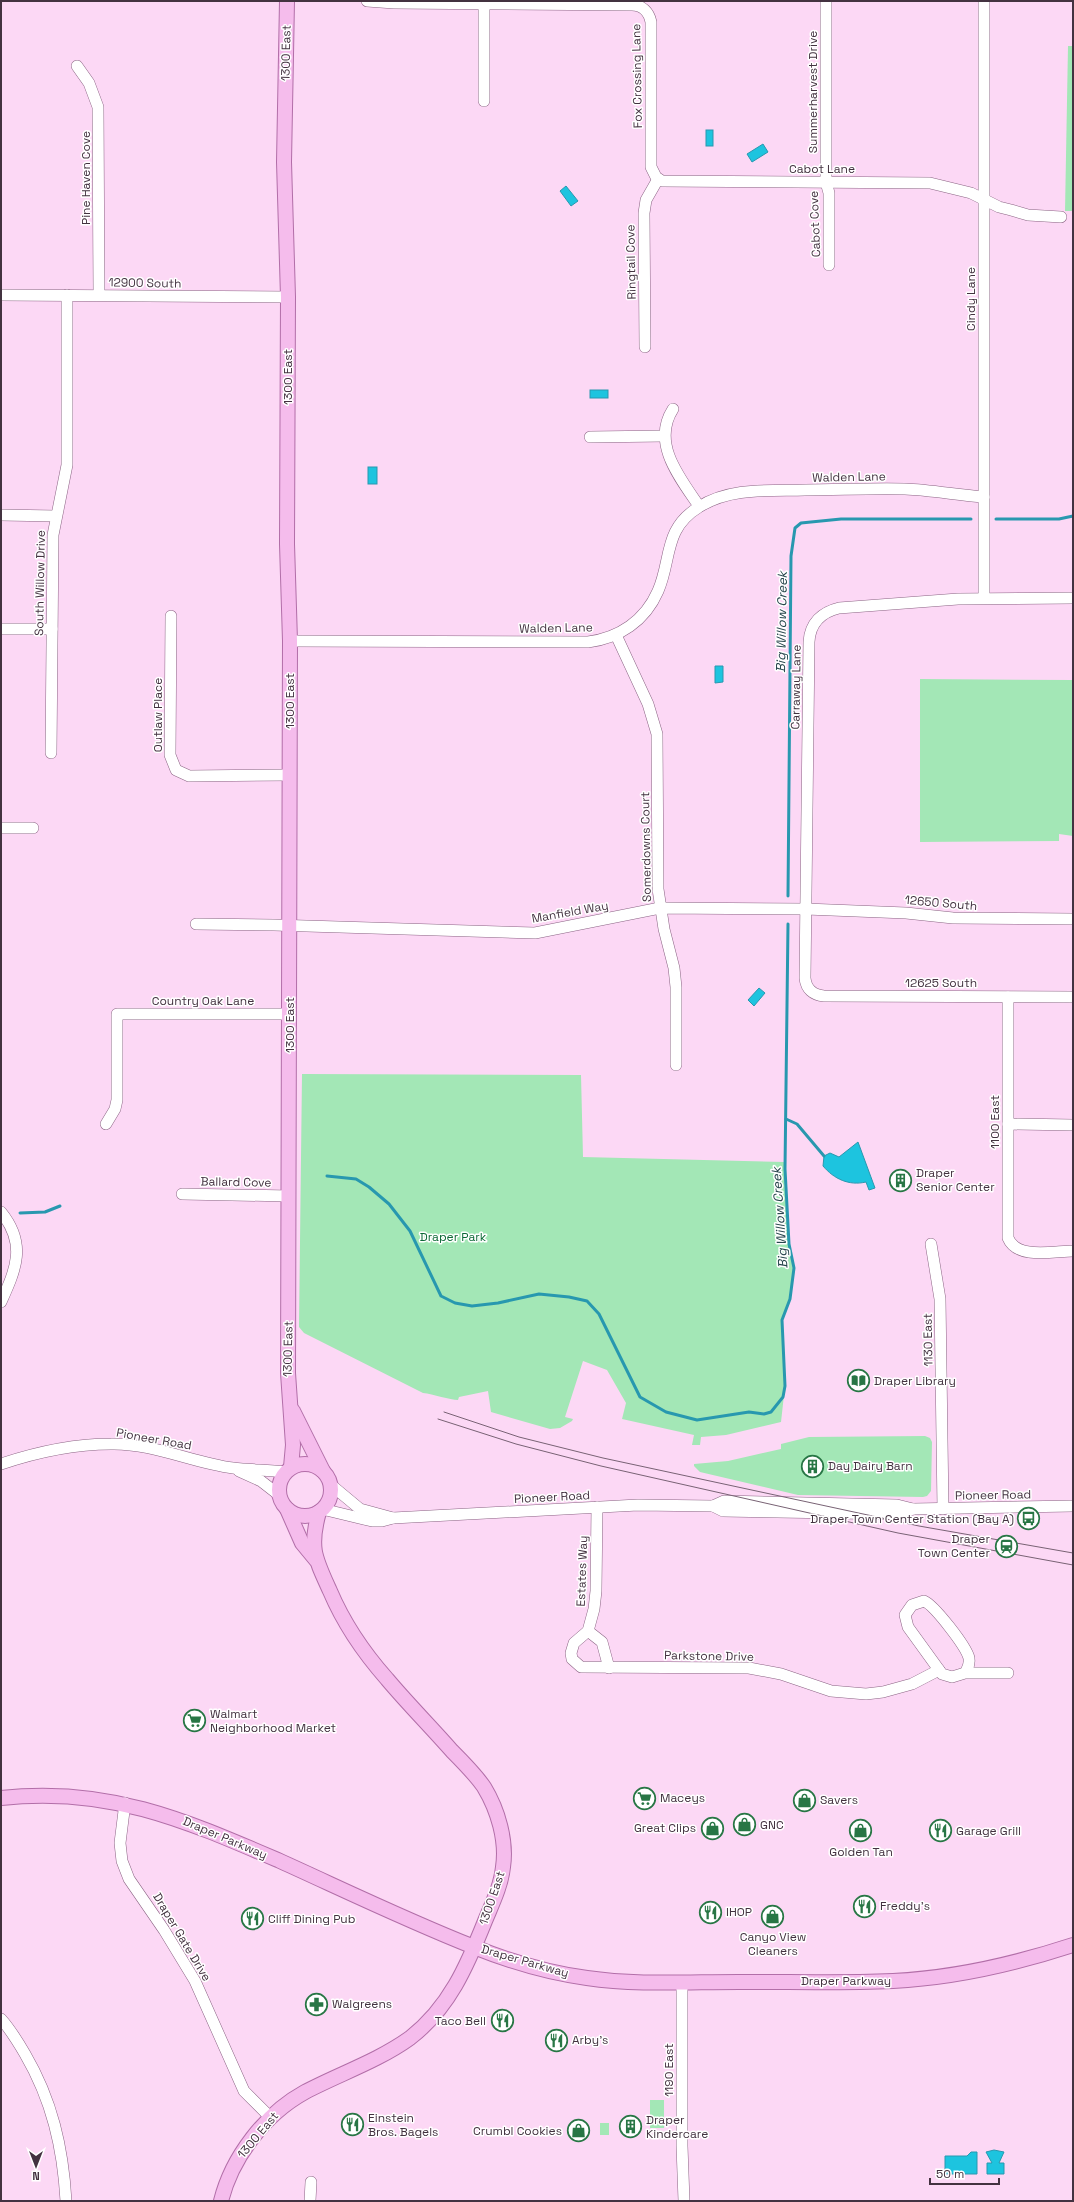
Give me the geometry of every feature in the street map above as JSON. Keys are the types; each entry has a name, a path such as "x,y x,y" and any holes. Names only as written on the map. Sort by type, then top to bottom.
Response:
{"main road":[{"name":"1300 East","path":"287,1 284,162 288,297 287,544 290,640 289,1402 293,1446 288,1469"},
{"name":"1300 East","path":"289,1402 323,1471"},
{"path":"302,1464 314,1465 323,1471 330,1484 331,1493 328,1502 321,1511 308,1516 296,1515 286,1509 279,1495 280,1480 288,1469 302,1464"},
{"name":"1300 East","path":"221,2201 226,2184 237,2160 270,2118 304,2093 387,2052 418,2031 435,2015 450,1996 463,1975 495,1896 503,1867 503,1838 485,1788 367,1655 339,1611 316,1560 302,1543 286,1509"},
{"name":"1300 East","path":"316,1560 313,1541 321,1511"},
{"name":"Draper Parkway","path":"1,1798 72,1797 125,1803 154,1810 210,1831 475,1947 526,1964 586,1978 682,1982 894,1981 980,1970 1030,1959 1073,1945"}],"street":[{"name":"Fox Crossing Lane","path":"367,1 639,6 645,10 651,22 651,167 658,179"},
{"name":"Summerharvest Drive","path":"826,1 826,182"},
{"name":"Cindy Lane","path":"984,1 984,598"},
{"path":"484,4 484,101"},
{"name":"Pine Haven Cove","path":"77,66 89,83 98,107 99,295"},
{"name":"Cabot Lane","path":"658,179 668,182 930,183 965,191 999,207 1028,215 1061,217"},
{"name":"Ringtail Cove","path":"645,347 644,213 646,200 658,179"},
{"name":"Cabot Cove","path":"826,182 830,193 830,265"},
{"name":"12900 South","path":"1,295 288,297"},
{"name":"South Willow Drive","path":"51,753 52,558 56,516 62,498 67,465 67,295"},
{"path":"673,409 666,422 664,436 668,453 673,464 699,506"},
{"path":"590,437 664,436"},
{"name":"Walden Lane","path":"290,640 588,642 616,636 637,620 652,602 658,591 674,535 687,516 699,506 726,494 753,491 903,489 984,497"},
{"path":"1,515 56,516"},
{"name":"Carraway Lane","path":"810,990 804,978 809,642 814,625 827,612 839,608 984,598 1073,598"},
{"name":"Outlaw Place","path":"171,616 170,755 176,770 189,776 290,776"},
{"path":"1,629 52,629"},
{"name":"Somerdowns Court","path":"616,636 648,704 657,734 658,889 660,908 676,987 676,1065"},
{"path":"1,828 33,828"},
{"name":"Manfield Way","path":"196,924 535,933 660,908 806,909"},
{"name":"12650 South","path":"806,909 906,913 953,918 1073,919"},
{"name":"12625 South","path":"810,990 816,995 824,996 1073,997"},
{"name":"1100 East","path":"1008,997 1008,1233 1013,1246 1023,1251 1073,1251"},
{"name":"Country Oak Lane","path":"106,1124 115,1109 117,1100 117,1014 290,1014"},
{"path":"1008,1124 1073,1125"},
{"name":"Ballard Cove","path":"182,1194 289,1196"},
{"path":"1,1212 11,1231 17,1253 17,1262 11,1283 1,1302"},
{"name":"1130 East","path":"931,1244 940,1300 943,1509"},
{"name":"Pioneer Road","path":"2,1462 66,1448 112,1444 156,1450 233,1468 261,1481 279,1495"},
{"name":"Pioneer Road","path":"233,1468 288,1469"},
{"name":"Pioneer Road","path":"330,1484 360,1509 393,1518"},
{"name":"Pioneer Road","path":"321,1511 372,1521 382,1521 393,1518 650,1504 713,1506 724,1501 897,1505 914,1509 1073,1506"},
{"name":"Estates Way","path":"588,1632 594,1609 596,1591 597,1507"},
{"path":"965,1673 969,1664 967,1653 935,1608 924,1601 918,1602 908,1609 905,1621 942,1674 952,1677 965,1673 1008,1673"},
{"path":"588,1632 602,1642 609,1668 581,1667 572,1659 571,1653 574,1643 588,1632"},
{"name":"Parkstone Drive","path":"609,1668 749,1668 781,1674 831,1691 866,1694 883,1692 912,1684 939,1670"},
{"name":"Draper Gate Drive","path":"125,1803 120,1844 122,1861 129,1879 164,1930 195,1981 244,2090 270,2118"},
{"name":"1190 East","path":"682,1982 682,2146 684,2201"},
{"path":"1,2019 9,2028 35,2072 46,2096 60,2144 66,2201"},
{"path":"310,2201 311,2182"}],"green space":[{"path":"1068,46 1073,46 1073,211 1065,211"},
{"path":"920,679 1073,680 1073,836 1059,834 1059,841 920,842"},
{"name":"Draper Park","path":"302,1074 581,1075 583,1157 785,1162 789,1244 794,1268 790,1299 782,1320 785,1386 781,1422 726,1435 701,1437 700,1445 692,1445 694,1435 622,1419 626,1403 607,1370 583,1361 565,1417 573,1419 560,1428 550,1429 491,1412 488,1391 459,1397 458,1400 423,1393 304,1333 299,1327"},
{"path":"925,1436 930,1438 932,1442 931,1491 927,1496 923,1497 798,1495 700,1472 694,1466 694,1464 728,1461 781,1449 781,1444 809,1437"},
{"path":"650,2100 664,2100 664,2128 650,2128"},
{"path":"600,2123 609,2123 609,2135 600,2135"}],"water":[{"path":"706,130 713,130 713,146 706,146"},
{"path":"763,144 768,152 752,162 747,154"},
{"path":"566,186 578,201 571,206 560,191"},
{"path":"590,390 608,390 608,398 590,398"},
{"path":"368,467 377,467 377,484 368,484"},
{"path":"715,666 723,666 723,682 715,683"},
{"path":"759,988 765,993 754,1006 748,1000"},
{"path":"858,1142 875,1188 869,1190 866,1182 854,1183 842,1180 832,1175 823,1166 824,1156 830,1153 839,1157"},
{"path":"994,2150 1004,2152 999,2163 1004,2163 1004,2174 987,2174 987,2163 992,2163 986,2152"},
{"path":"971,2152 977,2152 977,2174 945,2174 945,2156 967,2156"}],"waterway":[{"name":"Big Willow Creek","path":"996,519 1059,519 1073,516"},
{"name":"Big Willow Creek","path":"788,896 791,556 795,528 801,523 841,519 971,519"},
{"name":"Big Willow Creek","path":"327,1176 356,1179 369,1187 389,1204 410,1231 441,1296 455,1303 472,1306 498,1303 539,1294 569,1297 587,1301 599,1314 640,1397 666,1412 697,1420 749,1412 764,1414 771,1412 783,1397 785,1386 782,1320 790,1299 794,1268 789,1244 785,1169 788,924"},
{"path":"786,1119 797,1124 824,1156"},
{"name":"Big Willow Creek","path":"20,1213 45,1212 60,1206"}],"tram line":[{"path":"444,1412 519,1437 603,1458 919,1526 1073,1553"},
{"path":"438,1419 516,1444 601,1466 898,1533 1073,1565"}],"place":[{"name":"Draper Senior Center","path":"901,1180"},
{"name":"Draper Library","path":"859,1381"},
{"name":"Day Dairy Barn","path":"813,1466"},
{"name":"Draper Town Center Station (Bay A)","path":"1029,1519"},
{"name":"Draper Town Center","path":"1006,1546"},
{"name":"Walmart Neighborhood Market","path":"195,1721"},
{"name":"Maceys","path":"645,1798"},
{"name":"Savers","path":"804,1800"},
{"name":"GNC","path":"744,1825"},
{"name":"Great Clips","path":"712,1828"},
{"name":"Golden Tan","path":"861,1831"},
{"name":"Garage Grill","path":"940,1831"},
{"name":"Freddy's","path":"864,1906"},
{"name":"IHOP","path":"710,1912"},
{"name":"Canyo View Cleaners","path":"773,1916"},
{"name":"Cliff Dining Pub","path":"253,1919"},
{"name":"Walgreens","path":"317,2004"},
{"name":"Taco Bell","path":"502,2021"},
{"name":"Arby's","path":"556,2040"},
{"name":"Einstein Bros. Bagels","path":"352,2125"},
{"name":"Draper Kindercare","path":"630,2127"},
{"name":"Crumbl Cookies","path":"578,2131"}]}
